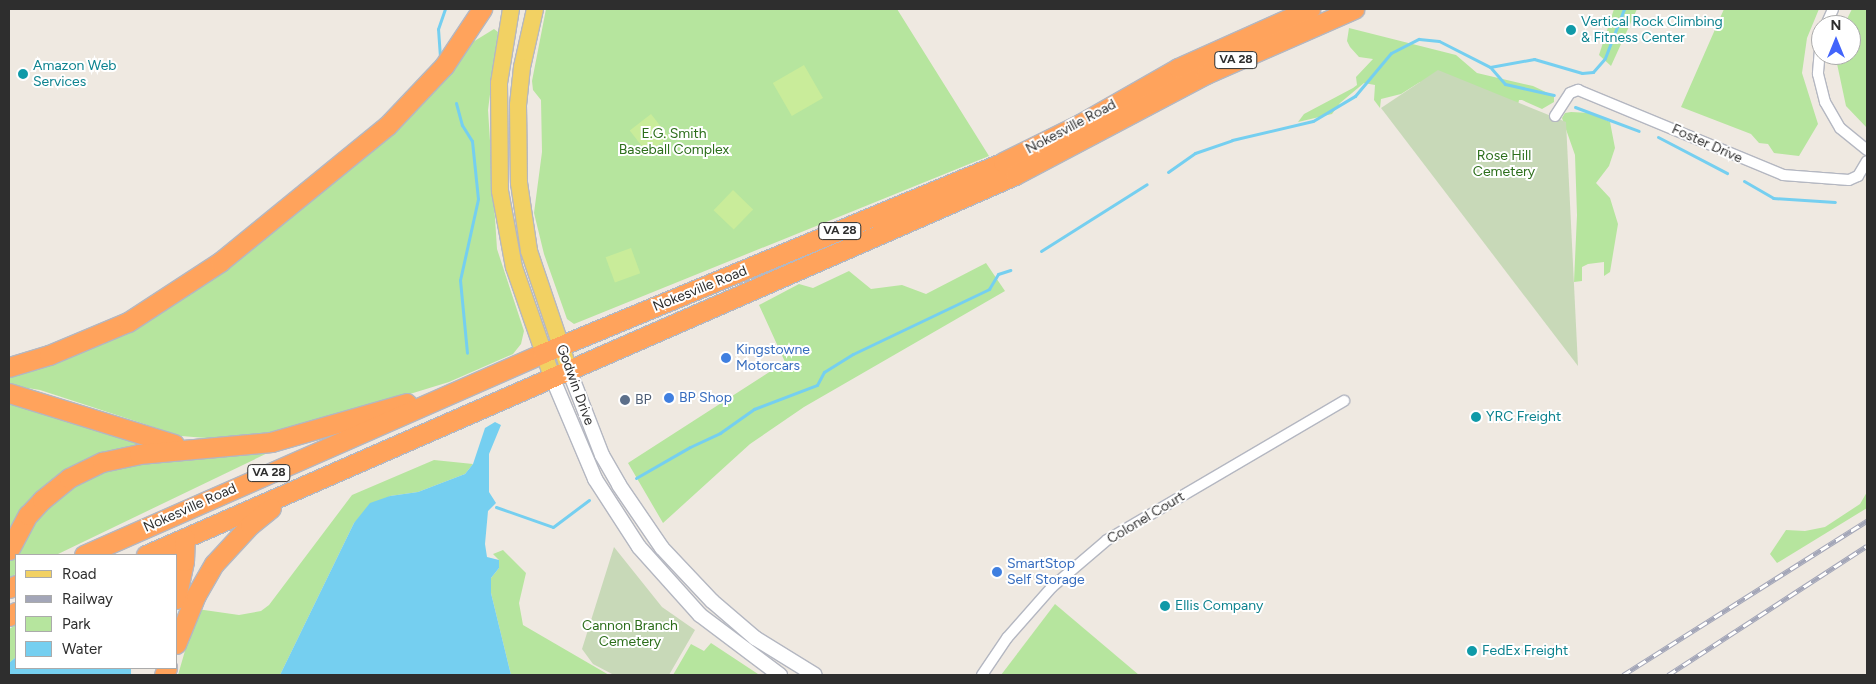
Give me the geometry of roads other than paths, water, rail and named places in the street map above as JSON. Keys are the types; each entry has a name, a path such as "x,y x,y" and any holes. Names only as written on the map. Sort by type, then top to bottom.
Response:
{"highway":[{"path":"9,367 50,355 128,322 220,262 387,126 444,66 482,9"},
{"name":"Nokesville Road","path":"86,554 455,391 1003,162 1080,124 1178,68 1310,9"},
{"name":"Nokesville Road","path":"148,554 1015,175 1206,74 1354,9"},
{"path":"9,550 28,515 42,500 86,468 139,454 255,445 291,438 393,406 455,391"},
{"path":"9,393 154,440 207,448"},
{"path":"178,639 203,582 226,550 260,516 317,480"},
{"path":"178,590 184,561 185,538"}],"main road":[{"name":"Godwin Drive","path":"511,9 498,91 500,191 514,267 552,350"},
{"name":"Godwin Drive","path":"536,9 522,67 518,105 519,183 529,251 552,350 560,374"}],"street":[{"path":"1819,65 1818,74 1825,102 1840,128 1867,150"},
{"name":"Foster Drive","path":"1555,116 1570,93 1578,90 1783,175 1848,180 1858,176 1867,161"},
{"name":"Godwin Drive","path":"560,374 619,485 662,548 712,602 772,651 814,675"},
{"name":"Godwin Drive","path":"560,374 578,445 612,507 661,574 700,615 780,675"},
{"name":"Colonel Court","path":"982,675 1007,638 1052,587 1107,540 1344,401"},
{"path":"700,615 712,602"}],"water":[{"path":"495,422 501,425 489,454 489,492 496,503 488,511 485,544 487,557 499,560 499,568 491,578 491,593 511,675 280,675 354,523 370,503 390,496 418,492 465,474 473,464 485,428"},
{"path":"15,658 15,669 131,669 131,675 9,675 9,663"}],"waterway":[{"path":"440,57 438,29 445,9"},
{"path":"1168,172 1195,153 1232,140 1313,121 1355,96 1391,53 1419,39 1439,41 1490,67 1534,59 1582,73 1593,72 1605,58 1624,9"},
{"path":"1491,68 1505,84 1554,95"},
{"path":"456,103 462,125 472,141 478,199 460,280 467,353"},
{"path":"1575,107 1639,131"},
{"path":"1658,137 1727,173"},
{"path":"1744,181 1773,198 1835,202"},
{"path":"1041,251 1147,184"},
{"path":"636,478 690,447 720,433 754,409 817,385 824,372 853,354 989,289 998,274 1010,270"},
{"path":"496,507 553,527 589,500"}],"railway":[{"path":"1623,675 1867,521"},
{"path":"1668,675 1867,546"}],"place":[{"name":"Vertical Rock Climbing & Fitness Center","path":"1571,30"},
{"name":"Amazon Web Services","path":"23,74"},
{"name":"Kingstowne Motorcars","path":"726,358"},
{"name":"BP Shop","path":"669,398"},
{"name":"BP","path":"625,400"},
{"name":"YRC Freight","path":"1476,417"},
{"name":"SmartStop Self Storage","path":"997,572"},
{"name":"Ellis Company","path":"1165,606"},
{"name":"FedEx Freight","path":"1472,651"}],"park label":[{"name":"E.G. Smith Baseball Complex","path":"674,142"},
{"name":"Rose Hill Cemetery","path":"1504,164"},
{"name":"Cannon Branch Cemetery","path":"630,634"}]}
